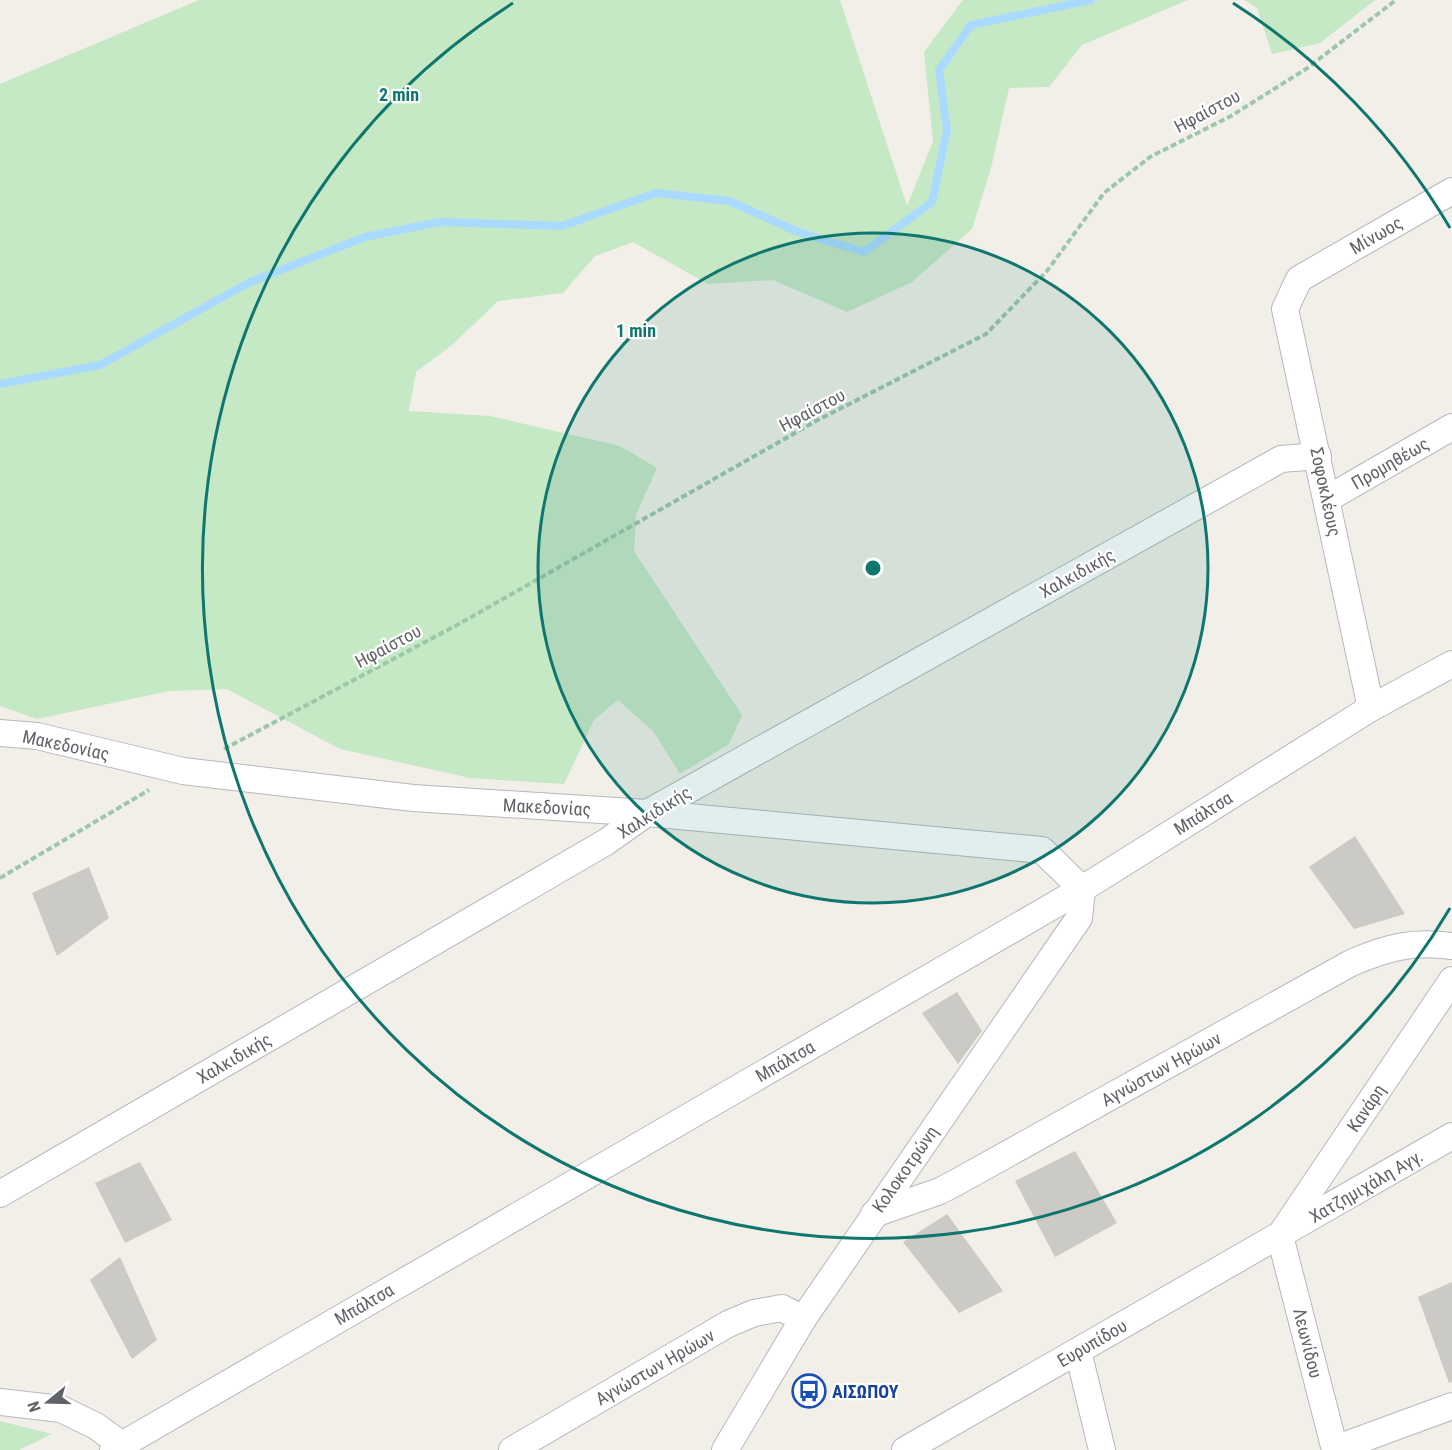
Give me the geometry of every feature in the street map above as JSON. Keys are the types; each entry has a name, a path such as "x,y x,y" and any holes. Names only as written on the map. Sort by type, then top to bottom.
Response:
{"street":[{"name":"Μίνωος","path":"1299,279 1452,191"},
{"name":"Σοφοκλέους","path":"1299,279 1285,309 1371,708"},
{"name":"Προμηθέως","path":"1327,499 1452,427"},
{"name":"Χαλκιδικής","path":"0,1194 606,842 648,813 1281,459 1318,456"},
{"name":"Μπάλτσα","path":"118,1448 1082,889 1371,708 1452,664"},
{"name":"Μακεδονίας","path":"0,733 37,736 183,771 413,798 648,813 1042,850 1082,889"},
{"name":"Κολοκοτρώνη","path":"725,1450 803,1319 1079,918 1082,889"},
{"name":"Αγνώστων Ηρώων","path":"874,1214 940,1191 1351,963 1384,950 1415,943 1452,946"},
{"name":"Κανάρη","path":"1280,1236 1452,980"},
{"name":"Χατζημιχάλη Αγγ.","path":"1280,1236 1452,1136"},
{"name":"Ευρυπίδου","path":"905,1450 1280,1236"},
{"name":"Λεωνίδου","path":"1280,1236 1335,1450"},
{"name":"Αγνώστων Ηρώων","path":"512,1450 728,1324 754,1313 782,1308 803,1319"},
{"path":"1078,1351 1102,1450"},
{"path":"0,1402 61,1409 96,1426 118,1448"},
{"path":"1335,1450 1452,1406"}],"path":[{"name":"Ηφαίστου","path":"224,749 459,624 816,421 986,334 1047,271 1104,193 1150,157 1231,116 1306,69 1396,0"},
{"path":"0,878 183,771"}],"green space":[{"path":"199,0 840,0 907,206 933,141 924,52 963,0 1188,0 1082,45 1049,87 1009,88 991,168 972,229 912,282 847,312 773,280 708,284 633,242 595,256 563,293 498,301 452,345 416,372 409,411 490,416 620,446 657,468 636,515 634,551 742,715 729,744 680,774 653,731 618,700 594,720 564,784 470,778 340,749 227,689 169,691 37,719 0,706 0,84"},
{"path":"1244,0 1375,0 1320,43 1272,54 1257,8"},
{"path":"0,1421 52,1434 19,1450 0,1450"}],"building":[{"path":"1355,836 1405,914 1354,929 1309,867"},
{"path":"89,867 109,918 57,956 32,893"},
{"path":"957,992 982,1031 958,1064 922,1013"},
{"path":"1075,1151 1117,1223 1055,1257 1015,1181"},
{"path":"140,1162 172,1220 125,1243 95,1183"},
{"path":"947,1214 1003,1291 959,1313 903,1242"},
{"path":"120,1257 157,1340 132,1359 90,1280"},
{"path":"1452,1282 1452,1382 1449,1383 1418,1297"}],"waterway":[{"path":"0,384 100,365 250,282 365,237 439,222 562,226 656,193 729,201 798,232 864,252 932,202 947,130 939,70 971,25 1091,0"}],"place":[{"name":"ΑΙΣΩΠΟΥ","path":"809,1391"}]}
